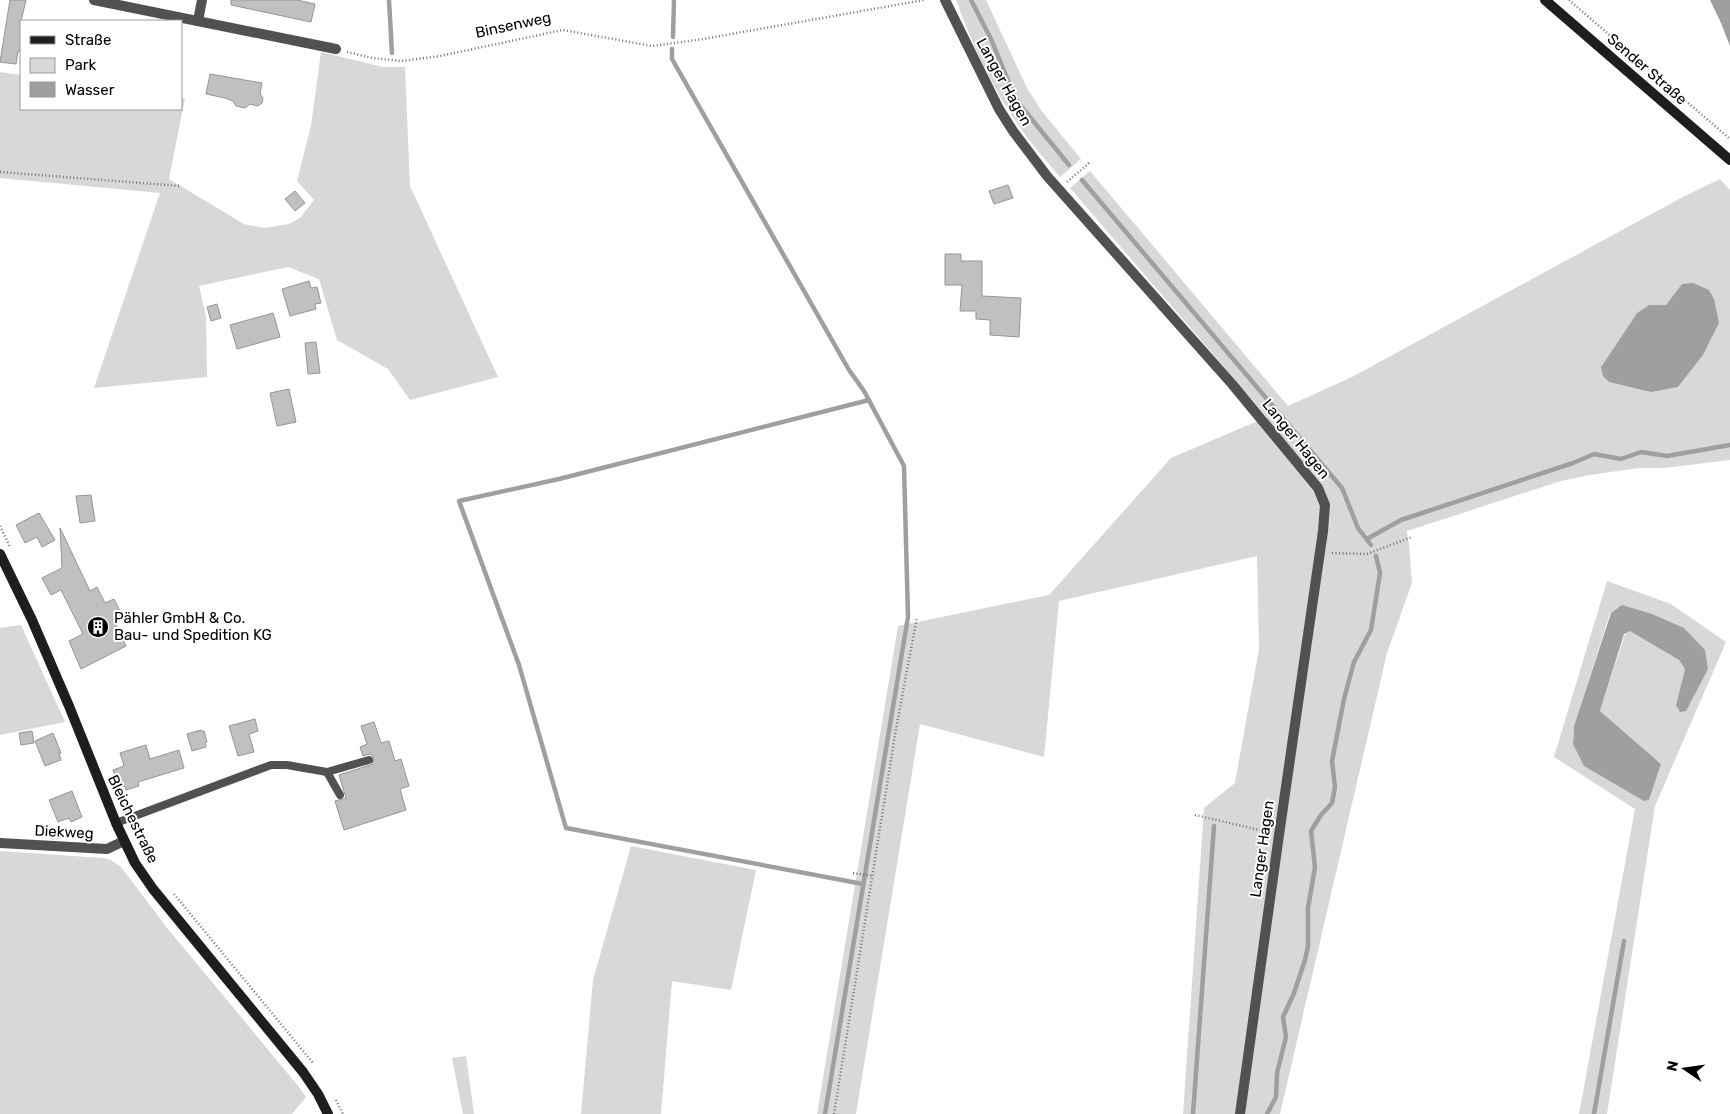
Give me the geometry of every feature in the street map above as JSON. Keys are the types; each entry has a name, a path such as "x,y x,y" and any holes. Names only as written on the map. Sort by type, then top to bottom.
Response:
{"street":[{"path":"94,0 109,1 336,49"},
{"path":"198,21 202,0"},
{"name":"Langer Hagen","path":"945,0 999,109 1013,131 1059,190 1232,384 1318,488 1325,505 1320,553 1240,1114"},
{"name":"Sender Straße","path":"1545,0 1730,160"},
{"name":"Bleichestraße","path":"0,554 32,620 116,824 135,863 153,889 303,1072 318,1094 328,1114"},
{"name":"Diekweg","path":"0,843 107,849 124,841"}],"lane":[{"path":"116,824 271,764 328,772 369,760"},
{"path":"328,772 340,795"}],"path":[{"name":"Binsenweg","path":"336,49 372,58 402,60 440,56 564,30 652,46 703,39 924,0"},
{"path":"1569,0 1730,139"},
{"path":"1059,190 1089,163"},
{"path":"0,172 180,186"},
{"path":"1320,553 1367,554 1412,537"},
{"path":"834,1114 871,876 917,617"},
{"path":"1195,814 1279,835"},
{"path":"853,873 871,876"},
{"path":"173,892 314,1064"},
{"path":"331,1092 343,1114"}],"green space":[{"path":"956,0 986,0 1027,88 1041,110 1081,159 1060,177 1024,133 991,81"},
{"path":"321,52 383,67 405,67 410,186 498,377 410,400 388,369 337,340 319,279 288,267 199,286 206,316 207,377 94,388 160,193 0,178 0,72 20,75 20,110 182,110 182,98 185,98 169,179 244,224 264,228 289,224 300,218 314,200 297,181 311,126"},
{"path":"1090,171 1288,406 1352,377 1681,198 1720,179 1730,190 1730,460 1664,468 1639,468 1561,481 1407,531 1412,583 1387,653 1280,1114 1183,1114 1204,808 1235,783 1259,649 1257,556 1059,601 1044,757 920,724 856,1114 817,1114 898,626 1049,595 1171,458 1267,417 1070,188","holes":["1672,298 1719,323 1703,355 1678,387 1601,367 1637,313 1649,305 1666,305"]},
{"path":"1607,581 1671,604 1726,642 1655,806 1607,1114 1579,1114 1635,809 1554,757","holes":["1610,613 1708,669 1676,705 1685,669 1679,660 1630,630 1625,634 1600,711 1661,764 1649,800 1644,801 1634,794 1573,744 1574,726"]},
{"path":"21,625 65,722 0,735 0,628"},
{"path":"631,846 756,870 731,990 672,981 661,1114 581,1114 593,980"},
{"path":"0,851 103,858 111,860 121,867 168,929 306,1097 292,1114 0,1114"},
{"path":"466,1056 474,1114 463,1114 452,1058"}],"water":[{"path":"1710,0 1730,0 1730,46 1721,23"},
{"path":"1693,283 1709,290 1714,299 1719,323 1703,355 1678,387 1651,392 1609,382 1603,376 1601,367 1637,313 1649,305 1666,305 1682,284"},
{"path":"1622,605 1652,614 1684,628 1705,650 1708,669 1686,711 1680,712 1676,705 1685,669 1679,660 1630,631 1624,634 1600,711 1661,764 1649,800 1644,801 1584,766 1573,744 1574,726 1611,613"}],"building":[{"path":"10,0 26,0 20,20 20,51 18,51 16,64 0,62"},
{"path":"231,0 297,0 315,4 311,22 231,5"},
{"path":"210,74 262,83 260,94 263,98 262,103 258,106 250,104 245,108 236,106 233,101 225,98 206,94"},
{"path":"1008,185 1013,198 994,204 989,191"},
{"path":"295,191 305,203 295,211 285,199"},
{"path":"945,254 961,254 961,261 982,261 982,296 1021,298 1019,337 990,335 990,320 976,319 976,311 960,311 962,285 945,285"},
{"path":"309,281 311,288 317,287 321,303 315,304 316,309 290,316 282,289"},
{"path":"217,304 221,318 211,321 207,307"},
{"path":"273,313 280,337 237,349 230,325"},
{"path":"316,342 320,373 308,374 305,343"},
{"path":"289,389 296,422 277,426 270,393"},
{"path":"91,495 95,521 80,523 76,496"},
{"path":"39,513 55,540 42,547 37,537 25,543 16,525"},
{"name":"Pähler GmbH & Co. Bau- und Spedition KG","path":"60,528 90,591 97,587 105,603 114,599 122,615 113,619 126,646 81,669 69,641 83,634 61,590 51,595 42,578 62,568"},
{"path":"255,719 258,731 249,734 254,752 238,756 229,726"},
{"path":"374,722 381,743 389,741 395,761 401,759 409,786 400,789 406,810 344,830 335,801 346,798 339,775 373,764 373,756 370,754 363,756 360,747 367,744 361,726"},
{"path":"201,730 204,731 207,742 205,743 206,747 192,751 187,734"},
{"path":"32,731 34,743 21,745 19,733"},
{"path":"53,733 61,753 59,753 61,760 45,766 35,741"},
{"path":"146,745 150,759 179,750 184,768 138,782 139,786 126,790 125,786 119,788 113,770 124,766 120,753"},
{"path":"72,791 82,817 71,822 69,818 58,822 49,800"}],"waterway":[{"path":"389,0 392,53"},
{"path":"673,37 674,0"},
{"path":"971,0 991,39 1016,100 1069,165"},
{"path":"672,49 672,59 849,370 864,391 904,466 908,617 825,1114"},
{"path":"1082,180 1342,488 1358,528 1371,545"},
{"path":"863,884 566,828 519,665 459,501 559,479 869,400"},
{"path":"1367,539 1401,520 1573,463 1594,454 1621,459 1641,452 1667,456 1730,445"},
{"path":"1267,1114 1276,1097 1277,1073 1286,1037 1283,1017 1294,993 1308,946 1308,908 1315,867 1311,831 1321,815 1332,803 1335,787 1332,761 1344,699 1354,662 1371,630 1380,573 1376,556"},
{"path":"1193,1114 1214,826"},
{"path":"1594,1114 1624,941"}],"place":[{"name":"Pähler GmbH & Co. Bau- und Spedition KG","path":"98,627"}]}
